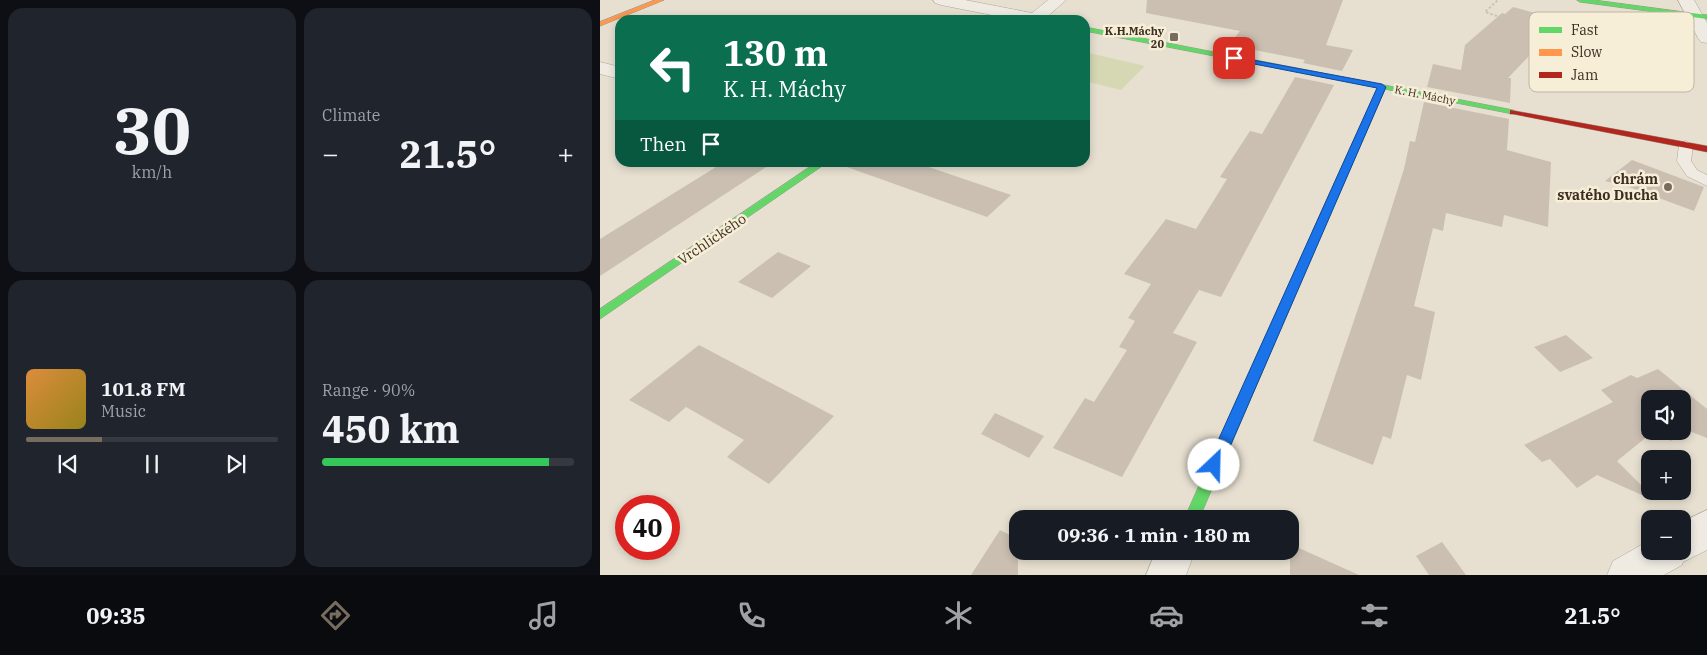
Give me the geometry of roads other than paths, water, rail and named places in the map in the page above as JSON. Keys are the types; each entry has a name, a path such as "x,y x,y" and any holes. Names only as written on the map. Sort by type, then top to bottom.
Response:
{"street":[{"path":"623,15 661,0"},
{"path":"941,0 1013,15"},
{"path":"1042,15 1058,0"},
{"path":"1580,0 1671,12"},
{"path":"1686,0 1701,16 1707,38"},
{"path":"600,24 615,18"},
{"name":"K. H. Máchy","path":"1090,30 1707,149"},
{"path":"600,68 615,71"},
{"path":"1194,510 1382,87"},
{"name":"Vrchlického","path":"600,315 817,167"},
{"path":"1691,538 1707,529"},
{"path":"1166,575 1172,560"},
{"path":"1627,575 1653,560"}],"lane":[{"path":"1686,145 1684,161 1692,173 1707,182"}],"place":[{"name":"K.H.Máchy 20","path":"1174,37"},
{"name":"chrám svatého Ducha","path":"1668,187"}]}
